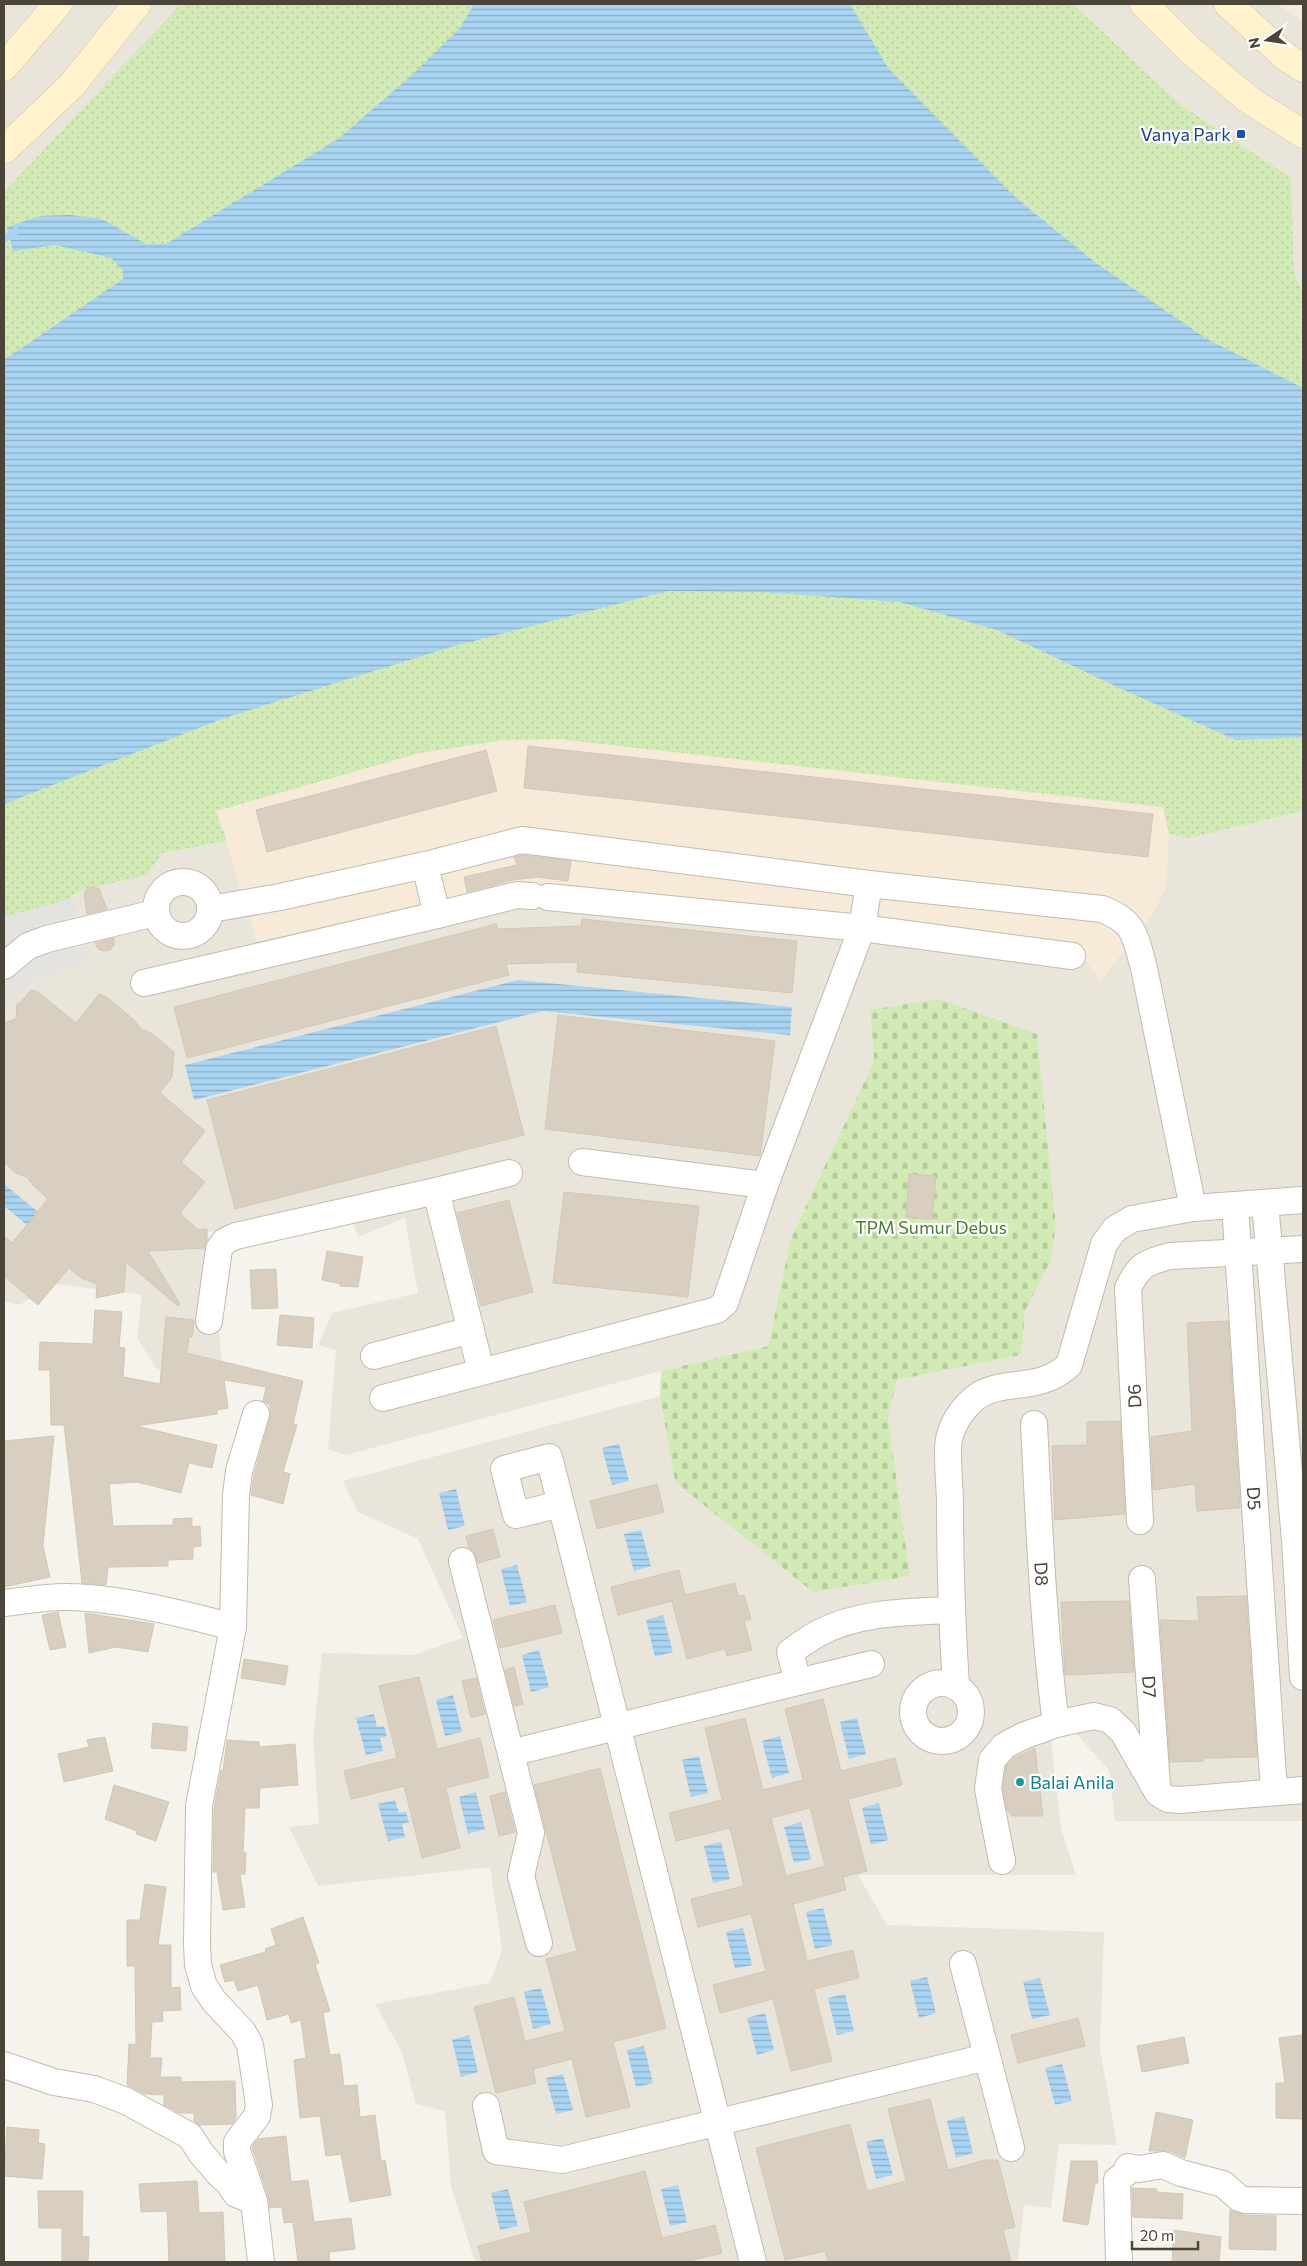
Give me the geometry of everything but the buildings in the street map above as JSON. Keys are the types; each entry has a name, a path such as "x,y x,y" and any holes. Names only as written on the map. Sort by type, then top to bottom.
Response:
{"main road":[{"path":"4,67 58,4"},
{"path":"4,150 20,137 72,85 137,4"},
{"path":"1144,4 1191,51 1249,100 1303,134"},
{"path":"1228,4 1288,58 1303,68"}],"street":[{"path":"211,909 280,897 425,865 522,840 869,884 1102,909 1120,916 1133,931 1144,968 1193,1208"},
{"path":"425,865 437,916"},
{"path":"190,881 205,892 211,909 207,923 198,932 185,936 172,934 161,926 155,913 158,895 172,883 190,881"},
{"path":"383,1398 717,1310 724,1303 730,1292 765,1185 862,928 869,884"},
{"path":"144,983 437,916 517,895 862,928 1072,956"},
{"path":"4,966 28,946 46,939 155,913"},
{"path":"582,1162 765,1185"},
{"path":"209,1321 219,1249 225,1241 236,1236 436,1192 509,1173"},
{"path":"436,1192 481,1371"},
{"path":"956,1686 951,1610 949,1440 960,1410 977,1397 992,1389 1046,1381 1059,1375 1070,1365 1104,1244 1115,1229 1132,1219 1193,1208 1303,1200"},
{"name":"D5","path":"1265,1203 1295,1540 1303,1676"},
{"name":"D5","path":"1235,1205 1274,1792"},
{"path":"1238,1252 1303,1250"},
{"name":"D6","path":"1140,1521 1128,1288 1136,1272 1149,1261 1170,1256 1238,1252"},
{"path":"374,1356 471,1330"},
{"path":"256,1414 239,1471 236,1495 233,1628 199,1806 197,1944 198,1965 204,1986 214,2001 243,2032 250,2045 259,2105 258,2116 238,2142 237,2147 254,2201 261,2262"},
{"name":"D8","path":"1034,1424 1050,1683 1056,1724"},
{"path":"561,1504 753,2262"},
{"path":"462,1561 531,1833 521,1876 539,1943"},
{"name":"D7","path":"1142,1580 1158,1793"},
{"path":"4,1603 68,1596 98,1599 196,1617 233,1628"},
{"path":"798,1682 790,1652 818,1633 846,1622 884,1614 951,1610"},
{"path":"511,1753 872,1664"},
{"path":"1002,1861 988,1789 992,1760 1004,1746 1023,1736 1056,1724 1094,1716 1110,1720 1123,1732 1158,1793 1168,1799 1180,1800 1303,1790"},
{"path":"963,1964 1011,2148"},
{"path":"486,2106 496,2151 562,2160 987,2057"},
{"path":"4,2065 54,2082 94,2089 126,2100 190,2136 206,2159 229,2183 236,2194 254,2201"},
{"path":"1120,2262 1117,2180 1124,2175 1128,2166 1139,2169 1163,2164 1181,2173 1223,2184 1239,2198 1245,2200 1303,2201"}],"shaded area":[{"name":"Vanya Park","path":"4,4 1303,4 1303,1821 1115,1821 1109,1770 1069,1726 1051,1739 1061,1828 1076,1875 858,1875 887,1925 1104,1932 1100,2049 1117,2145 1059,2144 1051,2208 1024,2205 1018,2262 518,2262 518,2260 508,2262 475,2262 451,2187 445,2111 416,2104 402,2052 375,2004 490,1983 502,1950 490,1867 318,1886 289,1827 319,1824 313,1739 322,1653 413,1655 463,1638 418,1539 358,1512 343,1481 660,1396 675,1482 910,1576 888,1418 897,1380 1021,1355 1025,1311 1050,1263 1056,1227 1037,1034 870,1010 874,1061 791,1238 768,1346 661,1371 346,1455 328,1449 336,1350 318,1345 332,1313 418,1293 405,1218 358,1237 353,1222 208,1232 223,1370 157,1369 137,1338 142,1295 56,1284 19,1305 4,1301"},
{"path":"1277,4 1303,4 1303,21"},
{"path":"558,739 1163,807 1169,834 1166,888 1152,915 1100,982 1080,951 499,895 259,947 216,811 420,753 504,740"},
{"path":"74,898 88,961 32,980 4,1007 4,917"}],"green space":[{"path":"181,4 1073,4 1181,105 1291,178 1294,273 1303,295 1303,811 1189,838 1169,834 1163,807 558,739 504,740 420,753 216,811 227,841 162,853 147,875 81,890 52,910 4,933 4,192"},
{"name":"TPM Sumur Debus","path":"939,999 1037,1034 1056,1227 1050,1263 1025,1311 1021,1355 897,1380 888,1418 910,1576 813,1592 675,1482 660,1396 661,1371 768,1346 791,1238 874,1061 870,1010"}],"water":[{"path":"474,4 850,4 888,68 1016,198 1096,263 1207,339 1303,388 1303,737 1236,740 997,630 900,602 764,592 668,591 454,646 224,718 4,804 4,360 123,279 123,271 111,258 55,245 13,251 7,227 41,216 70,215 102,219 146,244 166,244 338,139 412,75 460,28"},
{"path":"518,980 792,1007 790,1035 542,1011 194,1100 185,1065"},
{"path":"4,1184 38,1212 27,1225 4,1206"},
{"path":"619,1444 629,1481 612,1485 602,1448"},
{"path":"456,1489 465,1526 448,1530 439,1493"},
{"path":"641,1530 651,1566 634,1571 624,1534"},
{"path":"517,1565 527,1602 510,1606 501,1569"},
{"path":"663,1615 673,1652 655,1657 646,1620"},
{"path":"539,1650 549,1687 531,1692 522,1655"},
{"path":"453,1695 462,1732 445,1736 436,1700"},
{"path":"374,1714 377,1727 384,1726 387,1736 380,1738 383,1751 366,1755 356,1718"},
{"path":"857,1718 866,1754 849,1759 840,1722"},
{"path":"780,1736 789,1773 772,1778 762,1741"},
{"path":"699,1756 708,1793 691,1797 682,1760"},
{"path":"476,1792 485,1829 468,1834 459,1797"},
{"path":"395,1800 399,1813 406,1812 409,1822 402,1824 405,1837 388,1841 378,1804"},
{"path":"879,1803 888,1840 871,1845 862,1808"},
{"path":"801,1822 811,1859 794,1863 784,1827"},
{"path":"721,1842 730,1879 713,1883 704,1846"},
{"path":"823,1908 833,1945 815,1949 806,1912"},
{"path":"743,1928 752,1965 735,1969 726,1932"},
{"path":"927,1977 936,2013 919,2018 910,1981"},
{"path":"1040,1978 1050,2015 1032,2019 1023,1982"},
{"path":"541,1988 551,2024 533,2029 524,1992"},
{"path":"845,1994 854,2031 837,2035 828,1998"},
{"path":"765,2013 774,2050 757,2055 747,2018"},
{"path":"469,2035 478,2072 461,2077 452,2040"},
{"path":"644,2046 653,2083 636,2087 627,2050"},
{"path":"1062,2064 1072,2101 1055,2105 1045,2068"},
{"path":"563,2074 573,2110 556,2114 546,2078"},
{"path":"964,2116 973,2153 956,2158 947,2121"},
{"path":"883,2138 893,2175 876,2179 866,2142"},
{"path":"678,2185 687,2222 670,2226 661,2189"},
{"path":"508,2189 518,2226 500,2230 491,2193"}],"waterway":[{"path":"4,239 16,231"}],"place":[{"name":"Vanya Park","path":"1241,134"},
{"name":"Balai Anila","path":"1020,1782"}]}
